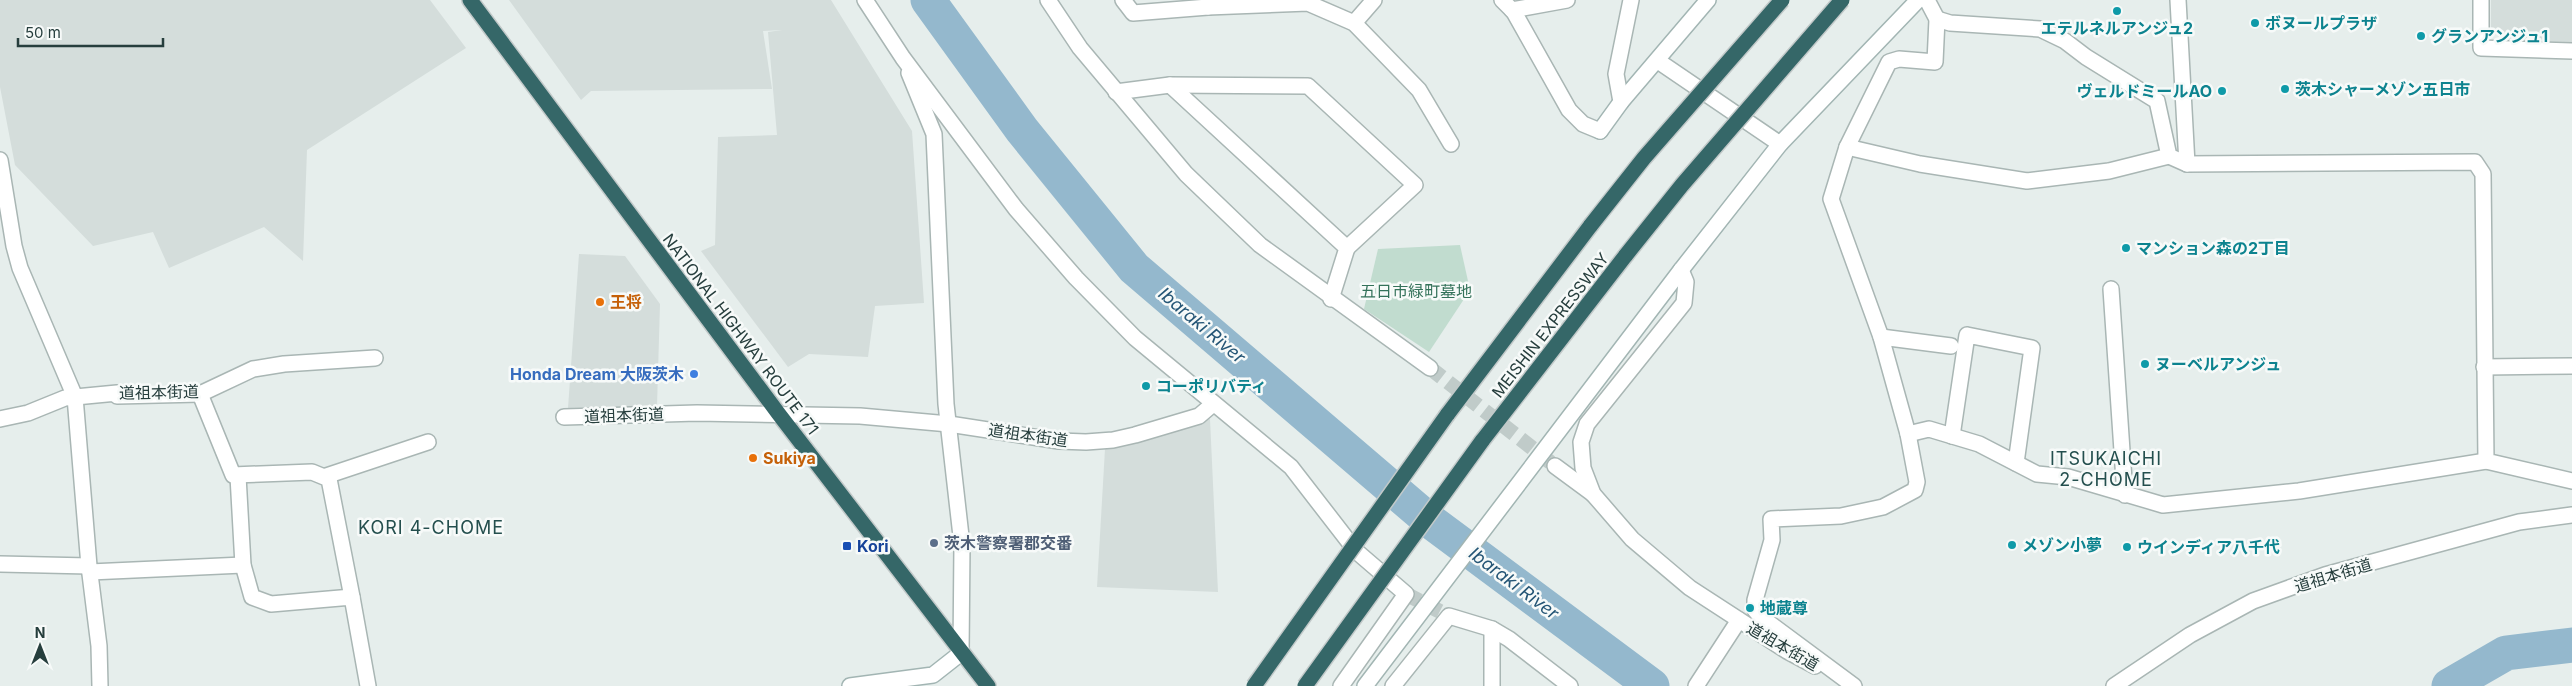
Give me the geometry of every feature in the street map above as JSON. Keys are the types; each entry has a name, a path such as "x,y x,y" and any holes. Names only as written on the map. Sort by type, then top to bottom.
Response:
{"highway":[{"name":"NATIONAL HIGHWAY ROUTE 171","path":"470,0 778,413 988,686"},
{"name":"MEISHIN EXPRESSWAY","path":"1254,686 1447,415 1591,225 1644,158 1782,0"},
{"name":"MEISHIN EXPRESSWAY","path":"1306,686 1482,441 1626,255 1682,185 1842,0"}],"street":[{"path":"865,0 903,58 1016,209 1076,278 1135,338 1290,467 1356,551 1406,594 1341,686"},
{"path":"1048,0 1080,48 1186,174 1260,245 1332,299 1430,368"},
{"path":"1123,0 1133,13 1209,4 1308,3 1354,23 1419,90 1451,144"},
{"path":"1354,23 1374,0"},
{"path":"1567,0 1507,5 1569,110 1583,124 1600,132 1621,102 1708,0"},
{"path":"1621,102 1616,74 1632,0"},
{"path":"1365,686 1681,270 1780,144 1918,0"},
{"path":"1854,686 1755,610 1755,600 1772,540 1771,519 1841,516 1883,507 1915,490 1917,482 1908,434 1881,336 1831,198 1847,147 1889,62 1899,59 1935,62 1937,19 1927,0"},
{"path":"2178,0 2187,164"},
{"path":"2481,0 2481,48 2572,50"},
{"path":"1937,19 1950,23 2040,29 2065,40 2086,57 2157,101 2169,156"},
{"path":"850,686 934,675 961,652 962,545 946,404 934,134 903,58"},
{"path":"1658,60 1780,144"},
{"path":"1116,92 1170,85 1308,86 1416,185 1347,248 1332,299"},
{"path":"1170,85 1347,248"},
{"path":"1847,147 1920,164 2028,181 2109,172 2169,156 2187,164 2475,162 2483,174 2486,461"},
{"path":"0,168 20,268 75,397 89,569 100,646 100,686"},
{"path":"1593,494 1583,468 1580,442 1588,424 1684,303 1686,282 1681,270"},
{"path":"2112,290 2125,494"},
{"path":"1952,436 1967,335 2032,348 2016,463"},
{"path":"1881,336 1951,346"},
{"name":"道祖本街道","path":"0,419 28,413 65,398 117,393 117,396 200,394 253,369 284,364 375,358"},
{"path":"2484,366 2572,366"},
{"path":"200,394 234,474 238,476 312,472 326,476 428,442"},
{"name":"道祖本街道","path":"564,417 697,413 860,416 949,424 1059,441 1113,440 1199,416 1213,404"},
{"path":"1908,434 1929,429 1978,444 2037,474 2068,477 2162,506 2299,491 2486,461 2572,480"},
{"path":"1555,466 1593,494"},
{"path":"238,476 243,565 252,597 271,604 352,597"},
{"path":"326,476 329,479 368,686"},
{"name":"道祖本街道","path":"1593,494 1632,539 1736,624 1854,686"},
{"name":"道祖本街道","path":"2114,686 2190,635 2253,601 2325,576 2518,522 2572,515"},
{"path":"0,564 89,569 243,565"},
{"path":"1393,686 1449,616 1492,629 1570,686"},
{"path":"1696,686 1736,624"},
{"path":"1492,629 1492,686"}],"shaded area":[{"path":"0,0 430,0 466,48 307,150 303,261 264,227 169,268 153,232 93,246 15,165 0,87"},
{"path":"509,0 831,0 912,131 924,303 875,306 868,357 809,354 788,367 701,251 715,245 718,137 777,135 768,32 782,30 763,31 772,89 591,91 581,100"},
{"path":"2491,0 2572,0 2572,42 2502,41 2491,27"},
{"path":"579,254 625,256 660,304 657,406 568,408"},
{"path":"1210,419 1218,592 1097,587 1105,449"}],"green space":[{"name":"五日市緑町墓地","path":"1460,245 1470,290 1429,352 1364,309 1378,249"}],"waterway":[{"name":"Ibaraki River","path":"928,0 1022,130 1134,268 1430,521 1652,686"},
{"name":"Ibaraki River","path":"2449,686 2506,653 2572,645"}],"tunnel":[{"path":"1430,368 1555,466"},
{"path":"1406,594 1449,616"}],"place":[{"name":"エテルネルアンジュ2","path":"2117,11"},
{"name":"ボヌールプラザ","path":"2255,23"},
{"name":"グランアンジュ1","path":"2421,36"},
{"name":"茨木シャーメゾン五日市","path":"2285,89"},
{"name":"ヴェルドミールAO","path":"2222,91"},
{"name":"マンション森の2丁目","path":"2126,248"},
{"name":"王将","path":"600,302"},
{"name":"ヌーベルアンジュ","path":"2145,364"},
{"name":"Honda Dream 大阪茨木","path":"694,374"},
{"name":"コーポリバティ","path":"1146,386"},
{"name":"Sukiya","path":"753,458"},
{"name":"茨木警察署郡交番","path":"934,543"},
{"name":"メゾン小夢","path":"2012,545"},
{"name":"Kori","path":"847,546"},
{"name":"ウインディア八千代","path":"2127,547"},
{"name":"地蔵尊","path":"1750,608"}],"district":[{"name":"ITSUKAICHI 2-CHOME","path":"2106,468"},
{"name":"KORI 4-CHOME","path":"431,527"}]}
